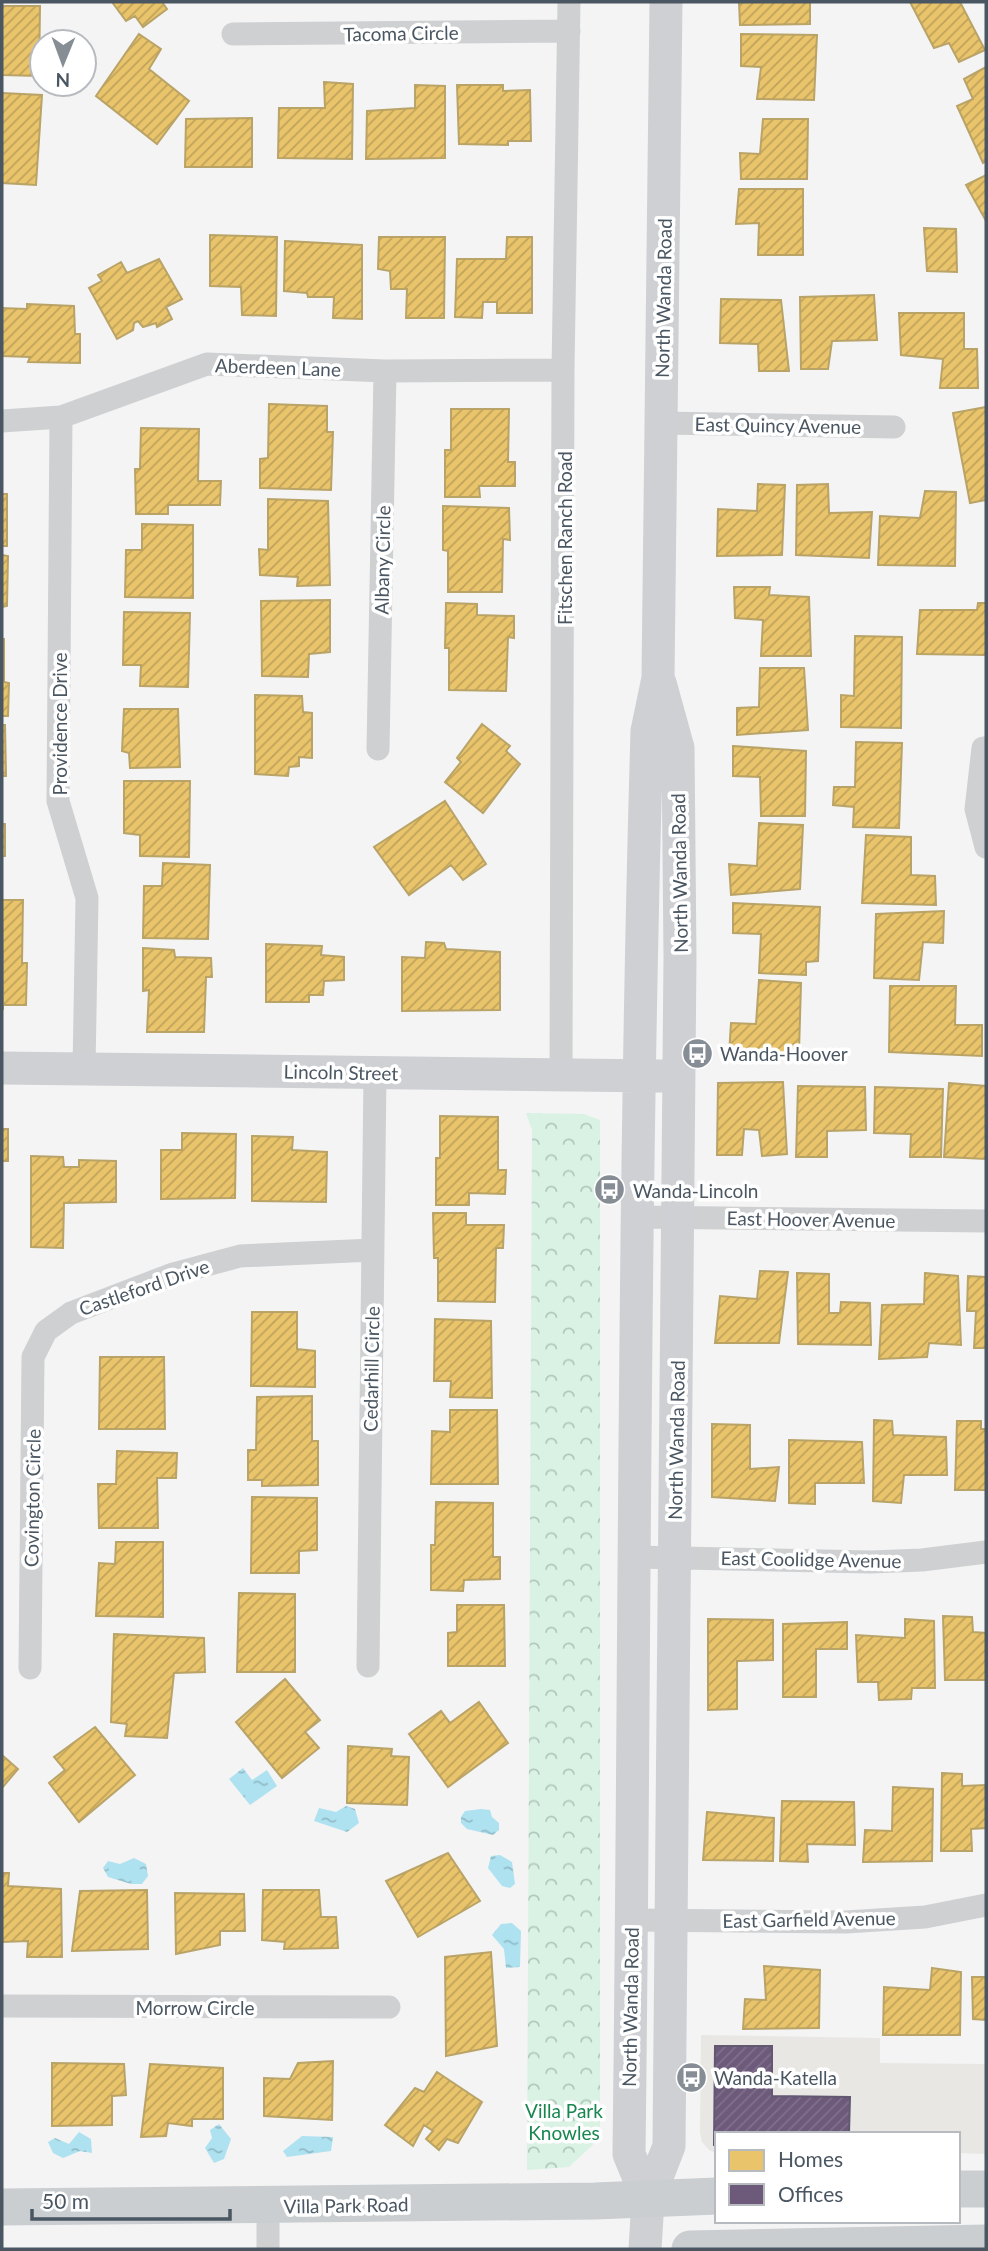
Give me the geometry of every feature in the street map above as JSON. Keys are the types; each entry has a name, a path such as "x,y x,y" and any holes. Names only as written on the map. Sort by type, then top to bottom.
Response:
{"main road":[{"path":"960,2189 986,2189"},
{"name":"Villa Park Road","path":"2,2207 268,2206 648,2200 715,2196"},
{"path":"690,2249 986,2243"}],"street":[{"name":"Fitschen Ranch Road","path":"561,1075 563,370 569,2"},
{"name":"North Wanda Road","path":"648,2200 629,2154 636,1217 647,731 659,678 666,2"},
{"name":"Tacoma Circle","path":"233,34 569,32"},
{"name":"Aberdeen Lane","path":"2,421 61,417 208,364 385,371 563,370"},
{"name":"Albany Circle","path":"378,749 385,371"},
{"name":"Providence Drive","path":"61,417 58,801 88,898 85,1069"},
{"name":"East Quincy Avenue","path":"662,423 894,427"},
{"name":"North Wanda Road","path":"645,2249 648,2200 669,2146 676,1558 680,1076 678,748 659,678"},
{"path":"983,748 976,809 986,847"},
{"name":"Lincoln Street","path":"2,1068 680,1076"},
{"name":"Cedarhill Circle","path":"368,1666 375,1073"},
{"name":"East Hoover Avenue","path":"636,1217 986,1221"},
{"name":"Castleford Drive","path":"46,1331 71,1313 173,1274 240,1256 373,1250"},
{"name":"Covington Circle","path":"30,1668 33,1357 46,1331"},
{"name":"East Coolidge Avenue","path":"635,1557 871,1562 922,1560 986,1552"},
{"name":"East Garfield Avenue","path":"632,1920 846,1922 925,1917 986,1905"},
{"name":"Morrow Circle","path":"2,2006 389,2007"},
{"path":"268,2206 268,2249"}],"shaded area":[{"path":"701,2035 880,2038 880,2063 986,2064 986,2154 960,2153 960,2132 715,2132 715,2153 702,2142"}],"green space":[{"name":"Villa Park Knowles","path":"526,1113 584,1114 600,1120 600,2138 569,2167 527,2170 532,1130"}],"water":[{"path":"243,1768 252,1780 267,1770 277,1786 250,1805 229,1779"},
{"path":"346,1806 355,1809 359,1823 347,1832 314,1821 319,1808 336,1812"},
{"path":"490,1810 492,1817 499,1823 499,1830 493,1835 467,1829 461,1823 465,1811"},
{"path":"500,1855 512,1862 515,1884 510,1888 502,1886 488,1868 491,1856"},
{"path":"134,1858 146,1864 148,1876 142,1884 131,1884 108,1877 103,1868 108,1861 120,1864"},
{"path":"512,1923 521,1931 520,1967 506,1968 504,1949 492,1935 501,1924"},
{"path":"219,2124 231,2139 224,2159 214,2163 205,2148 212,2138 210,2130"},
{"path":"79,2132 91,2139 92,2153 80,2151 63,2158 53,2153 48,2142 55,2138 69,2144"},
{"path":"302,2136 333,2137 331,2151 287,2157 283,2151"}],"building: Homes":[{"path":"112,2 162,2 167,9 143,27 135,16 126,21"},
{"path":"739,2 810,2 810,24 740,25"},
{"path":"910,2 960,2 985,50 959,62 949,43 934,48"},
{"path":"2,6 40,6 40,28 28,28 28,76 2,75"},
{"path":"139,34 161,49 149,69 189,101 157,144 98,98 98,93"},
{"path":"741,34 817,35 814,100 757,99 761,67 741,66"},
{"path":"986,67 986,161 983,163 957,106 973,99 964,79"},
{"path":"324,82 353,84 352,159 278,158 279,108 325,108"},
{"path":"415,85 445,86 445,158 366,159 367,111 415,108"},
{"path":"457,85 503,85 503,91 530,90 531,141 508,141 508,145 459,144"},
{"path":"2,93 42,98 36,185 2,183"},
{"path":"252,118 252,167 185,167 186,119"},
{"path":"763,119 808,119 807,179 741,179 740,153 760,154"},
{"path":"986,175 986,221 966,185"},
{"path":"739,189 803,189 803,255 758,255 759,223 736,224"},
{"path":"924,228 956,229 957,272 927,271"},
{"path":"210,235 277,237 276,316 242,315 241,287 210,286"},
{"path":"379,237 445,237 444,318 406,318 407,289 391,289 390,271 378,269"},
{"path":"507,237 532,237 532,313 497,313 497,302 483,302 482,318 455,317 457,259 506,259"},
{"path":"285,241 362,245 362,319 333,318 334,297 308,297 307,293 284,291"},
{"path":"159,259 182,299 166,307 172,319 157,327 156,323 143,327 138,321 134,323 133,330 117,339 89,288 102,281 98,275 121,262 127,273"},
{"path":"874,295 877,340 832,341 828,369 801,369 800,297"},
{"path":"721,299 781,300 789,371 759,371 758,344 720,343"},
{"path":"27,304 74,306 75,334 80,334 80,363 28,362 30,357 2,356 2,308 27,309"},
{"path":"899,313 964,313 964,349 977,349 978,388 940,388 943,359 901,355"},
{"path":"269,404 327,406 327,432 333,432 331,490 260,488 260,459 268,458"},
{"path":"986,407 986,500 970,503 953,413"},
{"path":"451,409 509,409 508,462 515,462 515,486 479,486 480,497 445,497 445,450 451,450"},
{"path":"141,428 199,429 198,481 221,481 220,505 168,505 168,514 136,514 135,469 140,469"},
{"path":"758,484 785,485 782,555 717,556 718,509 757,511"},
{"path":"828,484 829,513 872,512 869,558 796,555 797,485"},
{"path":"925,491 956,492 955,566 878,565 880,516 920,518"},
{"path":"2,494 7,494 7,546 2,546"},
{"path":"268,499 328,501 330,585 297,586 298,577 260,575 259,549 268,550"},
{"path":"443,506 509,508 510,540 503,539 502,592 448,592 448,551 443,550"},
{"path":"142,524 193,525 193,598 125,597 126,550 142,550"},
{"path":"2,555 8,556 7,606 2,607"},
{"path":"734,587 770,587 769,595 809,597 811,656 761,656 763,620 735,618"},
{"path":"330,600 330,652 309,654 308,677 262,676 261,601"},
{"path":"446,603 477,604 477,615 514,616 514,638 508,637 506,691 449,690 449,648 445,648"},
{"path":"978,603 986,603 986,655 917,654 920,610 977,610"},
{"path":"124,612 190,613 188,687 140,686 141,665 123,665"},
{"path":"855,636 902,637 901,728 841,727 841,695 854,696"},
{"path":"2,639 4,682 9,683 8,716 2,716"},
{"path":"760,668 804,668 808,730 737,735 737,708 759,707"},
{"path":"255,695 302,696 303,712 312,713 312,758 299,757 299,766 289,767 288,776 255,774"},
{"path":"124,709 178,709 180,767 130,768 129,753 122,751"},
{"path":"482,724 510,746 506,751 520,764 483,813 445,782 461,762 457,758"},
{"path":"2,725 5,725 6,776 2,776"},
{"path":"856,742 902,743 899,828 853,827 854,807 833,805 834,787 855,787"},
{"path":"733,746 806,751 805,816 761,816 760,777 733,776"},
{"path":"124,781 190,781 189,857 140,856 140,835 124,833"},
{"path":"445,801 486,864 463,880 451,865 409,895 374,847"},
{"path":"759,823 803,825 800,889 731,895 729,864 757,866"},
{"path":"2,824 5,824 5,856 2,856"},
{"path":"866,835 911,837 911,875 935,876 936,905 862,903"},
{"path":"163,863 210,865 208,939 143,938 144,886 162,886"},
{"path":"2,900 23,900 22,963 27,963 26,1005 3,1005 3,1010"},
{"path":"733,903 820,907 818,961 806,962 806,975 759,973 761,934 733,933"},
{"path":"944,911 943,943 923,942 919,980 874,978 876,914"},
{"path":"426,942 444,943 446,949 500,952 500,1010 402,1011 402,957 425,958"},
{"path":"266,944 322,946 321,955 344,957 344,980 324,981 323,995 309,995 309,1002 266,1002"},
{"path":"143,948 174,950 175,957 211,958 212,977 206,977 204,1032 147,1032 149,990 143,991"},
{"path":"759,980 801,983 799,1052 729,1055 731,1023 756,1024"},
{"path":"890,986 956,986 955,1025 982,1025 982,1056 889,1052"},
{"path":"783,1082 787,1154 762,1156 759,1130 744,1129 742,1155 717,1155 718,1083"},
{"path":"949,1083 986,1086 986,1159 944,1157"},
{"path":"798,1086 865,1087 866,1130 827,1131 827,1157 796,1157"},
{"path":"875,1087 943,1089 941,1157 910,1157 911,1134 874,1133"},
{"path":"440,1116 498,1117 498,1170 506,1170 505,1194 469,1193 469,1205 436,1205 436,1158 440,1158"},
{"path":"2,1129 8,1129 8,1161 2,1161"},
{"path":"182,1133 236,1134 235,1198 161,1199 161,1150 182,1150"},
{"path":"252,1136 293,1137 292,1150 327,1152 326,1202 252,1201"},
{"path":"31,1156 63,1157 64,1167 79,1167 79,1160 116,1161 116,1202 64,1203 63,1248 31,1247"},
{"path":"433,1213 466,1213 466,1225 504,1225 503,1248 496,1248 495,1302 438,1301 438,1258 434,1258"},
{"path":"760,1271 788,1272 779,1343 715,1343 720,1296 757,1299"},
{"path":"797,1273 829,1274 829,1313 840,1313 841,1302 870,1303 871,1345 798,1344"},
{"path":"925,1273 958,1276 961,1345 929,1343 927,1357 879,1359 882,1305 924,1304"},
{"path":"968,1276 986,1277 986,1348 974,1348 976,1311 967,1311"},
{"path":"252,1312 297,1312 297,1349 315,1351 315,1387 251,1386"},
{"path":"435,1319 491,1321 492,1398 450,1397 451,1381 434,1381"},
{"path":"100,1357 164,1357 165,1429 99,1429"},
{"path":"312,1396 312,1441 318,1441 318,1485 262,1486 262,1480 248,1480 248,1450 256,1450 257,1397"},
{"path":"450,1410 497,1410 498,1484 431,1484 432,1431 450,1432"},
{"path":"874,1420 892,1421 893,1435 946,1437 947,1475 904,1475 901,1503 873,1501"},
{"path":"957,1421 981,1421 981,1429 986,1429 986,1490 955,1490"},
{"path":"712,1424 750,1425 750,1469 779,1467 775,1501 712,1497"},
{"path":"789,1440 862,1442 864,1483 815,1483 815,1504 789,1503"},
{"path":"117,1451 177,1453 176,1478 157,1478 158,1528 99,1528 98,1484 116,1484"},
{"path":"252,1497 317,1498 317,1550 299,1551 299,1573 251,1573"},
{"path":"436,1502 493,1503 493,1557 500,1557 500,1579 464,1580 463,1591 431,1590 431,1545 435,1545"},
{"path":"116,1542 163,1542 163,1617 96,1616 99,1563 115,1564"},
{"path":"239,1593 295,1594 295,1672 237,1672"},
{"path":"457,1605 504,1605 505,1666 448,1666 448,1633 457,1632"},
{"path":"943,1616 972,1617 973,1632 986,1633 986,1680 945,1680"},
{"path":"708,1619 773,1620 773,1660 737,1661 737,1709 708,1710"},
{"path":"905,1619 934,1621 935,1688 912,1688 911,1699 879,1700 878,1682 858,1682 856,1635 905,1638"},
{"path":"847,1622 847,1649 816,1649 816,1697 783,1697 783,1624"},
{"path":"114,1634 204,1638 205,1672 174,1673 167,1738 125,1736 127,1724 111,1722"},
{"path":"285,1679 320,1720 305,1732 319,1748 282,1778 236,1722"},
{"path":"479,1702 508,1743 448,1787 409,1734 441,1711 450,1723"},
{"path":"95,1727 135,1775 79,1822 49,1783 65,1770 54,1757"},
{"path":"348,1746 392,1749 391,1756 409,1757 407,1805 347,1803"},
{"path":"2,1755 18,1769 2,1788"},
{"path":"942,1773 962,1774 962,1786 986,1785 986,1828 971,1829 972,1851 941,1851"},
{"path":"893,1787 933,1789 932,1861 863,1862 865,1830 892,1831"},
{"path":"782,1801 854,1802 855,1845 807,1844 808,1862 780,1861"},
{"path":"707,1812 774,1818 773,1861 703,1860"},
{"path":"448,1853 480,1901 418,1937 386,1881"},
{"path":"2,1873 9,1873 8,1886 61,1889 62,1957 27,1957 28,1941 2,1942"},
{"path":"147,1890 148,1949 72,1951 80,1891"},
{"path":"263,1890 319,1890 321,1917 336,1917 338,1948 284,1949 285,1942 262,1940"},
{"path":"175,1893 244,1894 245,1931 220,1931 220,1945 176,1954"},
{"path":"491,1952 497,2046 446,2056 445,1957"},
{"path":"764,1966 820,1970 819,2028 743,2029 745,1999 766,2000"},
{"path":"932,1968 961,1972 960,2035 883,2035 884,1987 930,1990"},
{"path":"972,1977 986,1977 986,2020 973,2019"},
{"path":"333,2061 332,2120 264,2116 264,2078 290,2079 298,2063"},
{"path":"52,2063 124,2064 126,2095 112,2096 112,2125 52,2126"},
{"path":"150,2064 223,2068 223,2119 192,2119 192,2126 168,2123 166,2136 141,2137"},
{"path":"437,2072 482,2102 458,2143 447,2139 439,2150 426,2139 433,2131 424,2125 413,2146 385,2125 415,2088 424,2092"}],"building: Offices":[{"path":"715,2046 772,2046 772,2096 850,2097 849,2132 715,2132 714,2145"}],"place":[{"name":"Wanda-Hoover","path":"697,1053"},
{"name":"Wanda-Lincoln","path":"610,1190"},
{"name":"Wanda-Katella","path":"691,2077"}]}
